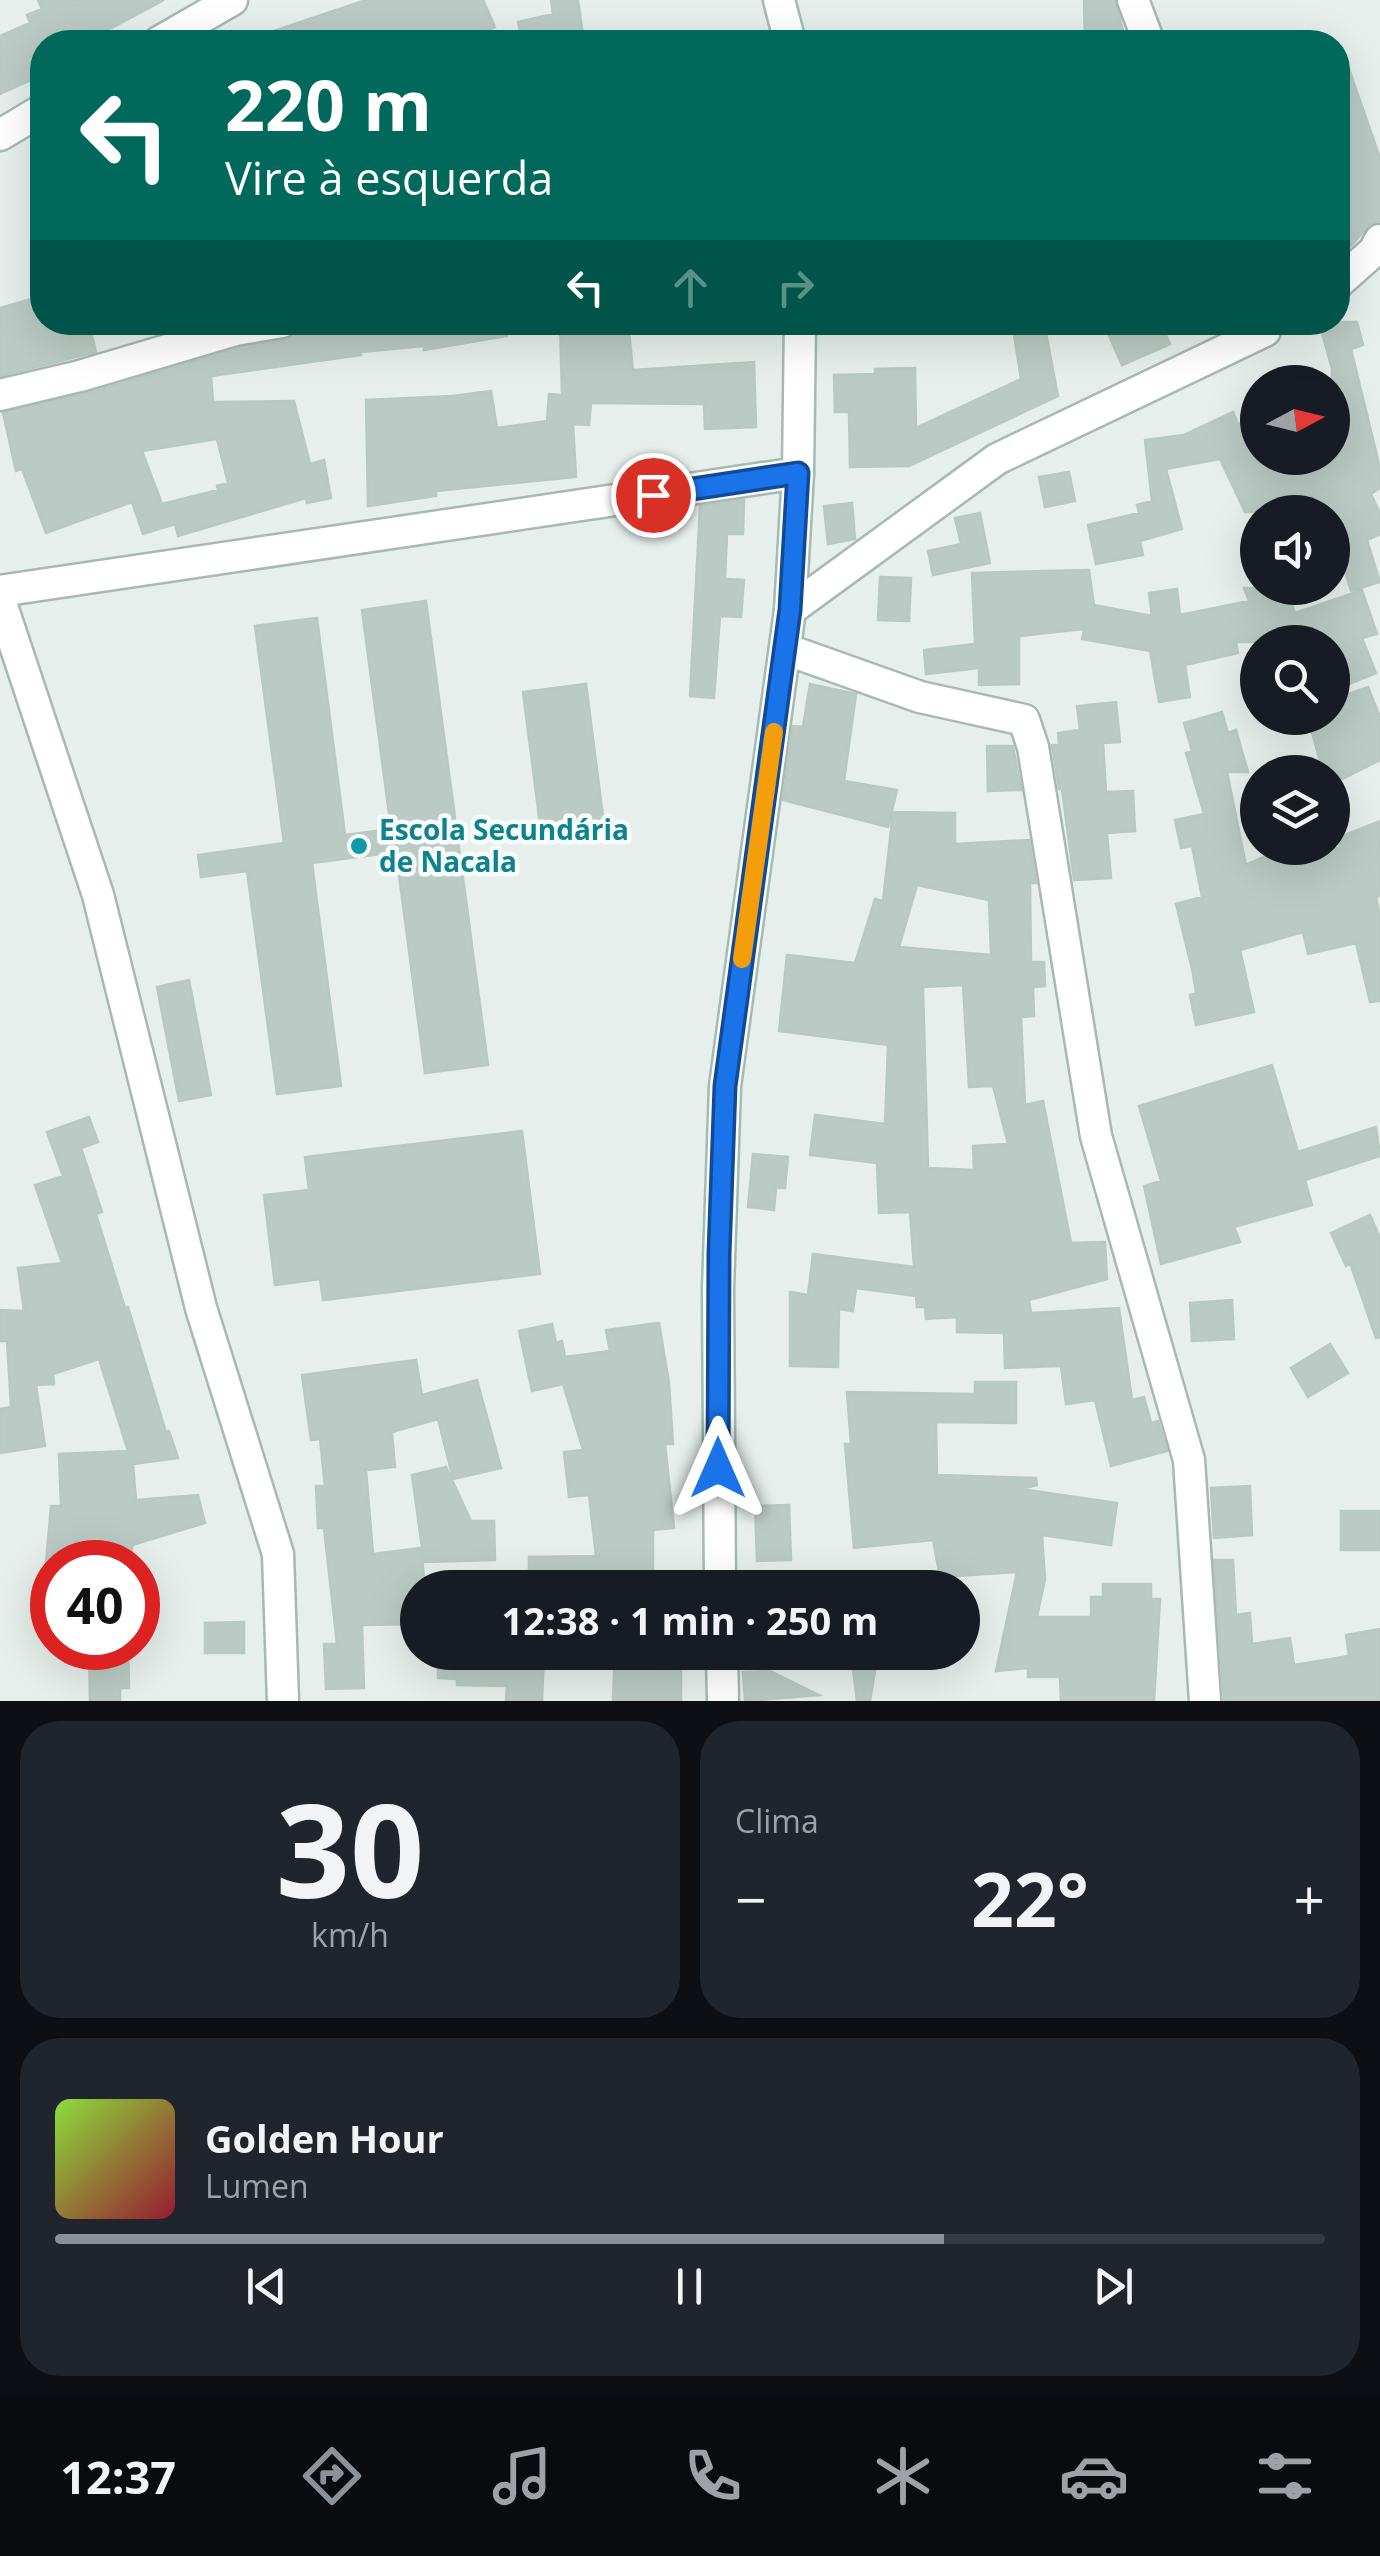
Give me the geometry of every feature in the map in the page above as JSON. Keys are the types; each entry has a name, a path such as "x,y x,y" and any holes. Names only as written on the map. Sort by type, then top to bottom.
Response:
{"street":[{"path":"180,30 232,0"},
{"path":"779,0 787,30"},
{"path":"1132,0 1145,30"},
{"path":"0,134 30,117"},
{"path":"1350,273 1380,240"},
{"path":"0,395 218,335"},
{"path":"720,1570 718,1290 725,1086 790,610 798,473 800,335"},
{"path":"790,610 996,459 1257,335"},
{"path":"0,591 798,473"},
{"path":"0,600 98,895 201,1308 278,1554 283,1701"},
{"path":"785,649 932,700 1024,720 1033,747 1096,1136 1189,1460 1205,1701"},
{"path":"722,1670 723,1701"}],"building":[{"path":"38,0 164,0 108,30 30,30 30,80 0,94 0,36 30,23 27,15 42,9"},
{"path":"366,0 483,0 495,27 488,30 277,30"},
{"path":"551,0 578,0 582,30 520,30 518,22 553,14"},
{"path":"1084,0 1115,0 1123,30 1085,30"},
{"path":"1350,72 1380,158 1380,221 1369,225 1350,247"},
{"path":"30,299 30,335 92,335 96,352 0,376 0,308"},
{"path":"1350,322 1357,322 1363,345 1351,349 1380,468 1380,488 1371,494 1380,513 1380,534 1367,540 1380,582 1351,591 1350,495 1240,495 1240,501 1220,459 1166,469 1182,529 1140,541 1143,555 1096,564 1088,525 1139,513 1137,505 1152,501 1145,440 1184,435 1233,412 1238,424 1240,475 1350,475 1350,365 1331,365 1323,335 1350,335"},
{"path":"560,335 629,335 633,370 754,362 756,427 705,429 704,404 591,403 589,425 573,424 576,477 436,491 436,496 368,506 366,400 491,391 497,428 547,421 549,394 562,395"},
{"path":"1014,335 1046,335 1058,396 909,466 850,467 849,412 835,412 834,375 915,368 916,428 1021,379"},
{"path":"1109,335 1166,335 1170,344 1122,365"},
{"path":"295,336 507,336 424,350 424,346 360,352 361,355 211,376 213,402 294,401 310,464 324,460 331,498 307,503 306,498 178,536 175,524 143,534 132,502 46,533 22,469 16,471 3,413","holes":["217,439 228,483 217,486 218,490 162,504 142,451"]},
{"path":"1069,472 1075,501 1045,507 1039,477"},
{"path":"744,500 743,534 727,534 725,579 744,580 741,617 720,616 714,698 690,696 700,506"},
{"path":"852,503 855,539 828,544 824,506"},
{"path":"980,513 990,563 933,575 928,551 961,544 955,518"},
{"path":"1089,570 1094,605 1152,616 1149,593 1177,589 1180,615 1240,603 1292,605 1295,613 1318,605 1350,605 1350,594 1362,590 1377,634 1362,638 1376,673 1350,684 1350,625 1240,625 1238,653 1185,665 1190,697 1159,702 1150,651 1082,639 1084,629 1019,636 1019,684 979,685 979,668 926,674 924,650 975,644 972,573"},
{"path":"880,577 911,578 909,621 878,620"},
{"name":"Escola Secundária de Nacala","path":"426,601 488,1065 425,1073 396,852 312,863 341,1086 277,1094 247,871 201,877 198,855 284,843 255,626 317,618 345,835 391,829 362,610"},
{"path":"586,684 604,824 541,832 523,692"},
{"path":"810,684 856,694 844,781 897,790 888,827 783,800 793,726 803,727"},
{"path":"1368,687 1380,717 1380,760 1350,775 1350,755 1318,755 1313,735 1350,735 1350,694"},
{"path":"1116,702 1120,742 1103,743 1106,792 1133,791 1135,831 1107,833 1111,878 1074,880 1052,745 1059,745 1058,733 1080,730 1077,706"},
{"path":"1222,712 1228,733 1236,730 1243,755 1240,755 1240,772 1227,772 1240,836 1240,865 1350,865 1350,833 1380,821 1380,896 1376,897 1380,916 1380,1001 1370,1002 1356,943 1308,954 1303,932 1240,950 1254,1012 1196,1025 1190,995 1196,993 1193,973 1176,904 1202,897 1192,846 1181,848 1175,820 1204,814 1186,753 1192,751 1184,723"},
{"path":"987,746 1013,746 1021,790 988,791"},
{"path":"893,812 955,813 955,844 1029,840 1036,883 1030,883 1031,962 1044,962 1045,986 1033,987 1034,1016 1021,1017 1025,1105 1043,1101 1071,1243 1105,1242 1107,1279 1029,1300 1031,1313 1119,1308 1132,1400 1144,1397 1151,1423 1158,1421 1167,1451 1111,1466 1095,1400 1066,1404 1061,1366 1005,1368 1004,1333 957,1332 957,1317 926,1319 925,1307 917,1307 916,1296 856,1288 853,1311 839,1309 838,1367 790,1366 790,1292 808,1295 813,1254 914,1267 910,1212 879,1213 877,1163 810,1155 815,1115 885,1124 888,1045 779,1031 787,955 855,963 875,899 883,901","holes":["917,885 989,900 991,955 899,947","963,985 969,1087 993,1086 1008,1144 973,1146 974,1170 928,1168 923,987"]},
{"path":"189,980 211,1095 179,1101 157,987"},
{"path":"1272,1065 1298,1152 1376,1127 1380,1156 1305,1180 1312,1205 1234,1227 1240,1242 1161,1264 1144,1186 1161,1181 1139,1106"},
{"path":"89,1117 98,1142 81,1148 102,1212 96,1214 166,1432 169,1431 178,1458 133,1464 136,1500 198,1495 205,1523 149,1540 48,1540 51,1506 61,1506 59,1454 128,1451 99,1359 53,1374 54,1384 36,1385 45,1446 0,1453 0,1409 11,1407 7,1341 0,1341 0,1310 24,1311 18,1268 62,1263 35,1185 63,1176 47,1132"},
{"path":"522,1131 540,1274 323,1300 320,1279 275,1285 264,1195 309,1190 305,1157"},
{"path":"753,1154 788,1157 785,1188 776,1188 774,1210 748,1207"},
{"path":"1370,1215 1380,1238 1380,1337 1376,1338 1350,1263 1346,1266 1331,1233"},
{"path":"1232,1300 1234,1339 1192,1341 1190,1303"},
{"path":"659,1323 669,1383 673,1444 665,1444 674,1528 653,1530 653,1570 529,1570 529,1557 596,1556 589,1495 569,1497 564,1452 583,1450 563,1384 532,1391 519,1331 552,1324 556,1343 562,1341 565,1357 610,1351 606,1330"},
{"path":"1330,1344 1348,1373 1308,1397 1291,1368"},
{"path":"416,1360 422,1395 477,1380 501,1468 453,1479 438,1419 392,1432 395,1467 366,1470 373,1554 421,1548 423,1570 400,1570 400,1624 362,1625 364,1688 326,1689 324,1644 337,1644 324,1528 318,1528 316,1486 325,1486 320,1439 311,1440 302,1375"},
{"path":"975,1382 1016,1382 1016,1423 936,1422 937,1475 1036,1478 1037,1485 1021,1489 1117,1503 1111,1545 1042,1535 1045,1579 1037,1617 1091,1617 1091,1597 1103,1597 1103,1584 1151,1584 1151,1599 1160,1599 1154,1701 1061,1701 1060,1677 1028,1677 1028,1668 996,1671 1017,1572 980,1574 980,1570 939,1570 933,1540 854,1548 845,1444 851,1444 847,1392 975,1394"},
{"path":"446,1467 471,1521 494,1521 495,1560 424,1562 412,1475"},
{"path":"1250,1486 1252,1535 1214,1538 1211,1488"},
{"path":"789,1505 791,1560 757,1561 755,1506"},
{"path":"1341,1511 1380,1511 1380,1550 1341,1550"},
{"path":"1214,1560 1233,1560 1236,1615 1250,1613 1252,1644 1290,1638 1294,1665 1349,1656 1346,1635 1380,1629 1380,1701 1224,1701"},
{"path":"244,1622 244,1653 205,1653 205,1623"},
{"path":"89,1670 129,1670 129,1688 120,1688 120,1701 90,1701"},
{"path":"438,1670 543,1670 542,1701 506,1701 507,1686 457,1685 457,1679 438,1678"},
{"path":"614,1670 681,1671 681,1701 613,1701"},
{"path":"853,1670 875,1670 870,1701 857,1701"},
{"path":"770,1671 819,1695 745,1701 743,1672"}],"slow traffic":[{"path":"742,959 774,732"}],"place":[{"name":"Escola Secundária de Nacala","path":"359,846"}],"route":[{"path":"653,495 798,473 790,610 725,1086 720,1188 718,1468"}]}
